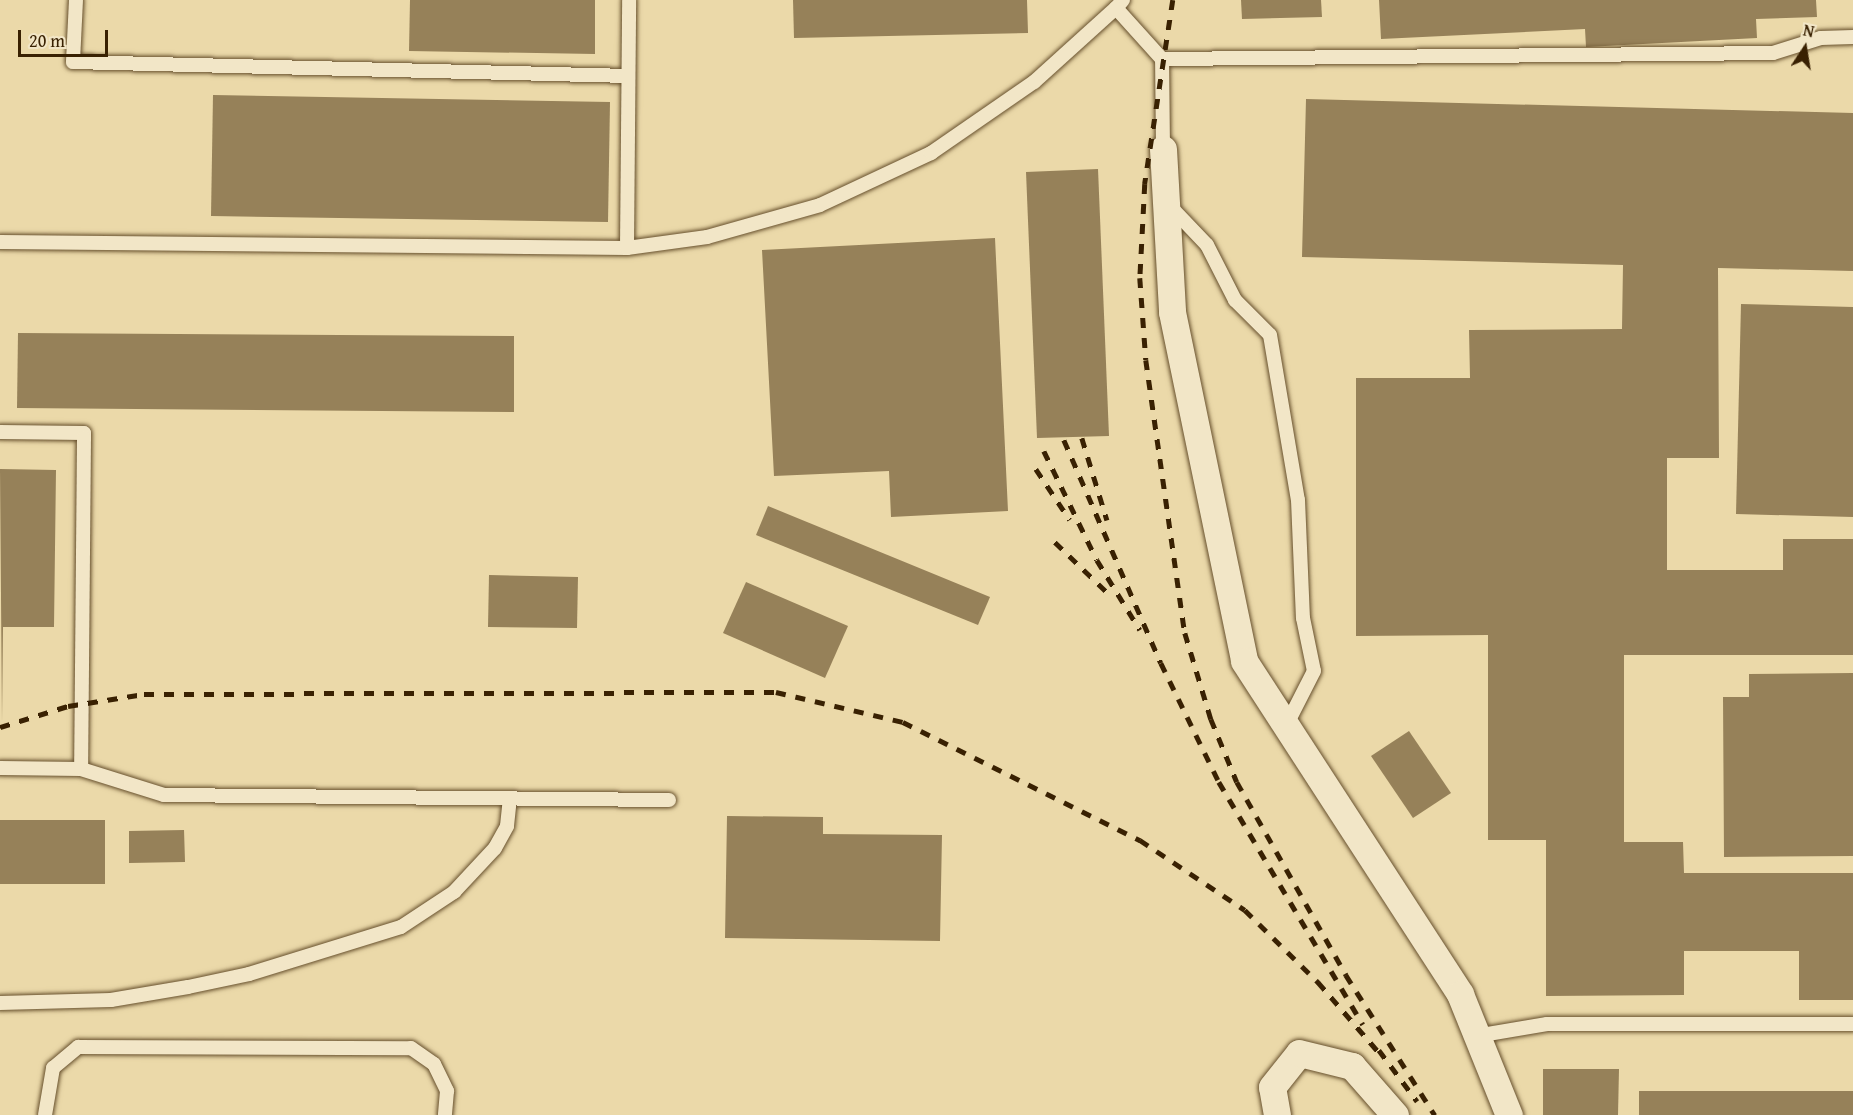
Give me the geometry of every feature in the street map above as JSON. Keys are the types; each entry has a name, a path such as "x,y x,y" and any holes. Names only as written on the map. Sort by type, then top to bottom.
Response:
{"street":[{"path":"1163,149 1172,312 1244,661 1460,994 1509,1115"},
{"path":"1277,1115 1272,1087 1299,1053 1352,1066 1395,1115"}],"lane":[{"path":"76,0 74,62 628,76"},
{"path":"627,248 629,0"},
{"path":"0,242 627,248 707,237 785,217 914,162 1034,82 1120,4 1162,59 1163,149"},
{"path":"1162,59 1773,53 1821,38 1853,37"},
{"path":"1166,201 1207,245 1235,300 1270,334 1298,500 1303,618 1314,671 1286,726"},
{"path":"0,432 84,433 81,769"},
{"path":"0,768 81,769 164,795 669,800"},
{"path":"0,1003 111,1000 188,987 249,974 401,927 454,892 495,848 507,826 510,798"},
{"path":"1476,1036 1547,1024 1853,1024"},
{"path":"45,1115 53,1068 78,1047 411,1048 434,1064 447,1091 445,1115"}],"building":[{"path":"410,0 595,0 595,54 409,51"},
{"path":"793,0 1027,0 1028,33 794,38"},
{"path":"1241,0 1321,0 1322,17 1242,19"},
{"path":"1379,0 1816,0 1817,17 1756,19 1757,38 1586,47 1585,29 1381,39"},
{"path":"213,95 610,102 608,222 211,216"},
{"path":"1306,99 1853,113 1853,271 1718,268 1719,458 1667,458 1667,570 1783,570 1783,539 1853,539 1853,655 1624,655 1624,842 1683,842 1684,873 1853,873 1853,1000 1799,1000 1799,951 1684,951 1684,995 1546,996 1546,840 1488,840 1488,635 1356,636 1356,378 1470,378 1469,330 1622,329 1623,265 1302,257"},
{"path":"1098,169 1109,436 1037,438 1026,172"},
{"path":"995,238 1008,511 891,517 889,471 774,476 762,250"},
{"path":"1741,304 1853,307 1853,517 1736,514"},
{"path":"18,333 514,336 514,412 17,408"},
{"path":"0,469 56,470 54,627 3,627 2,723"},
{"path":"768,506 990,597 978,625 756,535"},
{"path":"489,575 578,577 577,628 488,627"},
{"path":"746,582 848,626 825,678 723,633"},
{"path":"1853,673 1853,856 1724,857 1723,697 1749,697 1749,674"},
{"path":"1409,731 1451,793 1413,818 1371,756"},
{"path":"727,816 823,817 823,834 942,835 940,941 725,938"},
{"path":"0,820 105,820 105,884 0,884"},
{"path":"184,830 185,862 129,863 129,831"},
{"path":"1543,1069 1619,1069 1618,1115 1543,1115"},
{"path":"1639,1091 1853,1091 1853,1115 1639,1115"}],"railway":[{"path":"1173,0 1145,184 1140,278 1146,360 1185,633 1211,719 1237,782 1346,975 1435,1115"},
{"path":"1082,438 1107,520"},
{"path":"1064,440 1161,663 1219,782 1363,1025"},
{"path":"1044,451 1097,560 1140,630"},
{"path":"1036,469 1070,520"},
{"path":"1055,542 1112,597"},
{"path":"0,727 68,706 144,694 776,692 903,722 1140,840 1245,910 1318,982 1383,1057"},
{"path":"1379,1050 1417,1101"}]}
